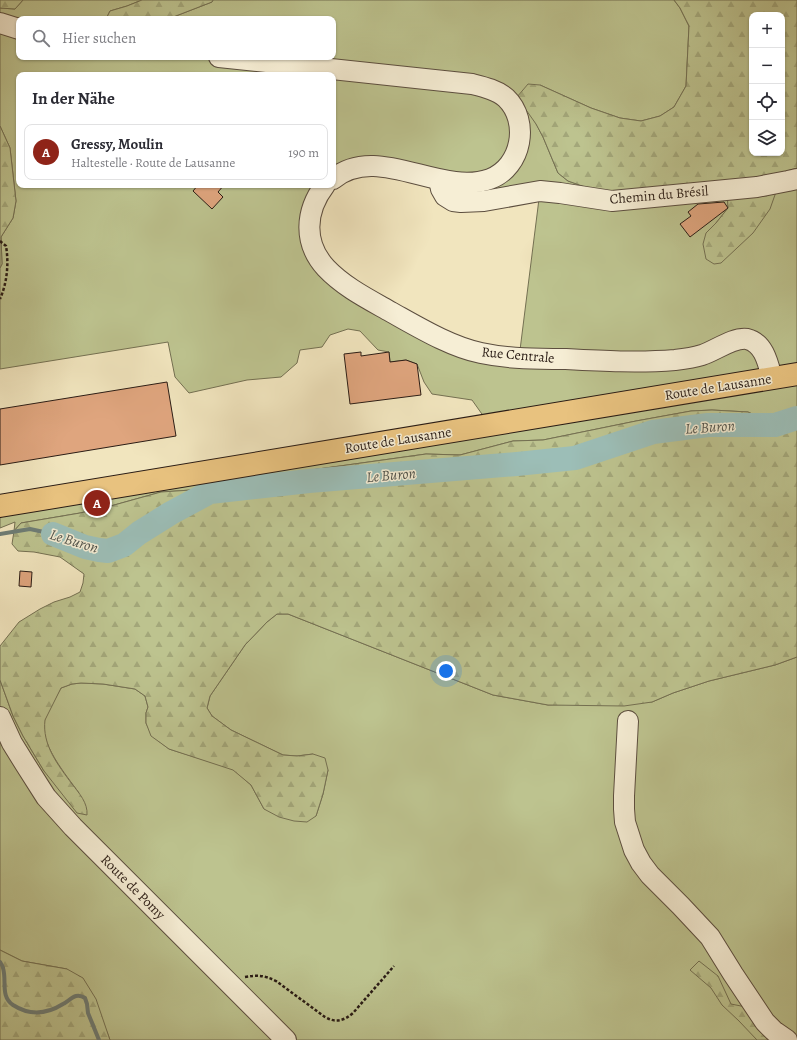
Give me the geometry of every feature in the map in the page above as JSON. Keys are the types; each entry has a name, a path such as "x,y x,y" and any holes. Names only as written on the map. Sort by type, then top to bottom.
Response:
{"main road":[{"name":"Route de Lausanne","path":"0,506 797,374"}],"street":[{"path":"0,23 16,28"},
{"path":"248,60 472,84 486,88 505,97 513,106 518,119 520,143 516,154 510,165 502,173 491,179 467,183 439,180 388,168 370,166 355,167 336,176"},
{"name":"Chemin du Brésil","path":"439,180 441,189 445,196 453,201 468,202 499,199 540,191 612,201 634,200 757,187 797,179"},
{"name":"Rue Centrale","path":"324,188 313,205 309,229 314,251 321,262 330,272 349,288 436,336 480,353 495,356 627,361 659,361 691,358 737,340 746,339 753,341 764,352 772,378"},
{"name":"Route de Pomy","path":"0,717 15,748 46,797 73,827 286,1040"},
{"path":"628,721 624,809 634,850 641,863 650,874 710,937 765,1022 774,1031 787,1040"}],"path":[{"path":"0,241 6,246 8,255 7,274 0,299"},
{"path":"230,983 255,975 269,978 276,981 325,1017 330,1020 337,1021 348,1018 394,966"}],"green space":[{"path":"0,0 23,0 15,9 0,8"},
{"path":"23,0 142,0 110,11 108,16 16,16 16,60 336,60 336,16 176,16 212,2 213,0 674,0 689,26 686,86 674,107 660,116 641,121 620,118 591,108 540,85 534,120 558,173 568,181 588,188 727,190 728,208 706,233 783,172 797,168 797,418 775,425 748,412 712,410 691,411 543,440 513,441 460,455 426,454 251,479 221,488 161,492 80,513 21,523 14,531 15,522 0,528 0,506 489,424 472,400 432,394 424,382 417,364 406,360 390,362 389,352 378,350 360,331 348,329 330,335 322,347 300,350 297,363 281,377 247,380 189,393 175,377 168,342 0,369 0,268 2,264 1,237 13,218 16,201 10,148 0,126 0,8 15,9","holes":["16,72 336,72 336,179 398,170 441,189 516,196 540,191 519,358 408,321 314,251 324,188 16,188"]},
{"path":"142,0 213,0 212,2 176,16 108,16 110,11"},
{"path":"674,0 797,0 797,168 783,172 770,209 753,233 721,263 714,264 706,259 703,244 706,233 728,208 727,190 608,192 588,188 568,181 558,173 536,124 517,97 528,84 540,85 591,108 620,118 641,121 660,116 674,107 686,86 689,26"},
{"path":"0,126 10,148 16,201 13,218 1,237 2,264 0,268"},
{"path":"712,410 748,412 775,425 797,418 797,657 775,665 709,681 652,702 624,706 548,705 493,695 288,614 277,614 267,622 245,645 210,696 207,708 212,716 231,730 283,755 297,756 313,754 325,758 328,770 323,794 316,816 307,822 294,821 279,817 264,809 251,785 233,770 169,749 151,736 146,723 146,713 148,707 145,696 135,689 103,684 81,683 72,684 61,688 45,720 46,738 52,754 61,770 85,802 87,815 77,813 44,771 13,716 0,680 0,646 19,622 54,602 80,592 84,574 60,557 34,552 18,551 12,544 14,531 21,523 80,513 161,492 221,488 251,479 426,454 460,455 513,441 543,440 691,411"},
{"path":"277,614 288,614 493,695 548,705 652,702 709,681 775,665 797,657 797,1040 110,1040 107,1032 67,969 22,961 0,950 0,680 13,716 44,771 79,793 54,758 49,748 45,737 45,719 61,688 72,684 81,683 103,684 135,689 145,696 148,707 146,713 146,723 152,736 169,749 233,769 251,785 264,809 316,816 323,794 328,770 313,754 297,756 283,755 231,730 212,716 207,708 210,696 245,645 267,622"},
{"path":"0,950 22,961 67,969 83,978 96,999 110,1040 0,1040"},
{"path":"699,961 718,976 731,1004 756,1009 787,1040 757,1040 722,1005 711,988 690,970"}],"building":[{"path":"196,188 221,188 218,192 223,197 212,209 193,191"},
{"path":"724,202 728,208 690,237 680,224 691,216 688,212 698,204"},
{"path":"361,352 361,356 389,352 390,362 406,360 417,364 421,395 350,404 344,354"},
{"path":"167,382 176,436 0,465 0,409"},
{"path":"20,571 32,572 31,587 19,586"}],"waterway":[{"name":"Le Buron","path":"53,534 85,547 108,551 124,545 139,533 171,513 210,492 309,481 575,458 653,432 708,425 775,425 797,418"},
{"name":"Le Buron","path":"0,534 30,529 53,534"},
{"path":"0,962 3,966 5,993 13,1005 26,1011 45,1012 74,997 82,996 85,998 88,1013 99,1040"}],"place":[{"name":"Gressy, Moulin","path":"97,503"}]}
